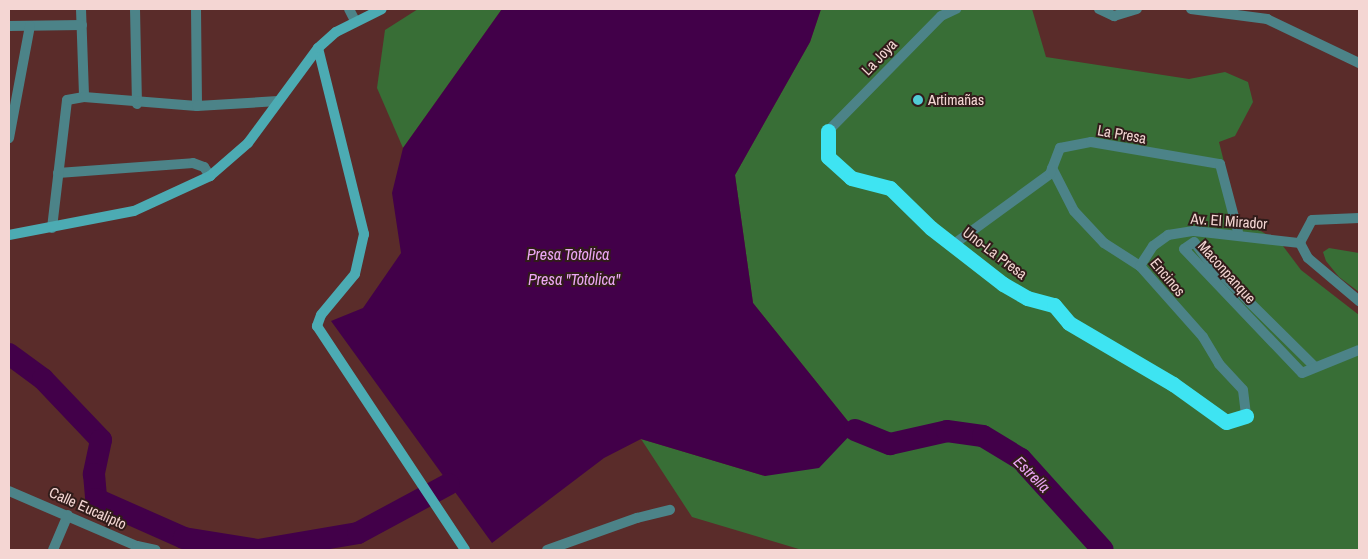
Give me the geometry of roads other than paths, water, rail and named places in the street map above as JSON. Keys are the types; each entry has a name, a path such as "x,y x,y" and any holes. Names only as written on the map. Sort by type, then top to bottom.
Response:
{"highway":[{"name":"Uno-La Presa","path":"828,131 828,157 851,178 890,188 931,228 1003,284 1027,298 1054,305 1069,323 1173,384 1226,422 1246,416"}],"street":[{"path":"81,9 84,97"},
{"path":"135,9 137,104"},
{"path":"196,9 197,106"},
{"path":"349,9 355,21"},
{"path":"9,235 134,211 210,176 248,143 318,48 355,21 382,9"},
{"name":"La Joya","path":"828,131 941,16 956,9"},
{"path":"1099,9 1114,16 1137,9"},
{"path":"1191,9 1267,19 1358,60"},
{"path":"9,26 82,25"},
{"path":"9,138 30,26"},
{"path":"318,48 364,234 355,274 320,316 320,334 466,550"},
{"path":"52,228 64,104 73,97 137,104 197,106 278,101"},
{"name":"La Presa","path":"954,244 1014,203 1052,168 1060,148 1091,142 1220,164 1239,236"},
{"path":"58,173 193,163 204,167 210,176"},
{"name":"Encinos","path":"1052,168 1074,211 1104,243 1140,266 1244,390 1246,416"},
{"path":"1359,218 1312,220 1300,243 1308,258 1359,302"},
{"name":"Av. El Mirador","path":"1140,266 1153,246 1168,235 1194,231 1300,243"},
{"name":"Maconpanque","path":"1194,242 1210,264 1314,366 1302,373 1184,249 1194,242"},
{"path":"1314,366 1359,350"},
{"name":"Calle Eucalipto","path":"9,491 137,546 156,550"},
{"path":"547,550 637,518 670,510"},
{"path":"53,550 68,515"}],"water":[{"name":"Presa \"Totolica\"","path":"502,9 821,9 810,42 735,175 753,303 855,430 819,468 765,476 641,439 604,458 492,543 331,321 363,308 401,253 392,193 403,148"}],"waterway":[{"path":"9,354 43,379 101,440 94,474 96,499 184,538 258,550 358,533 449,484"},
{"name":"Estrella","path":"855,430 890,444 947,431 983,436 1021,459 1103,550"}],"place":[{"name":"Artimañas","path":"918,100"}],"water label":[{"name":"Presa Totolica","path":"568,254"}]}
